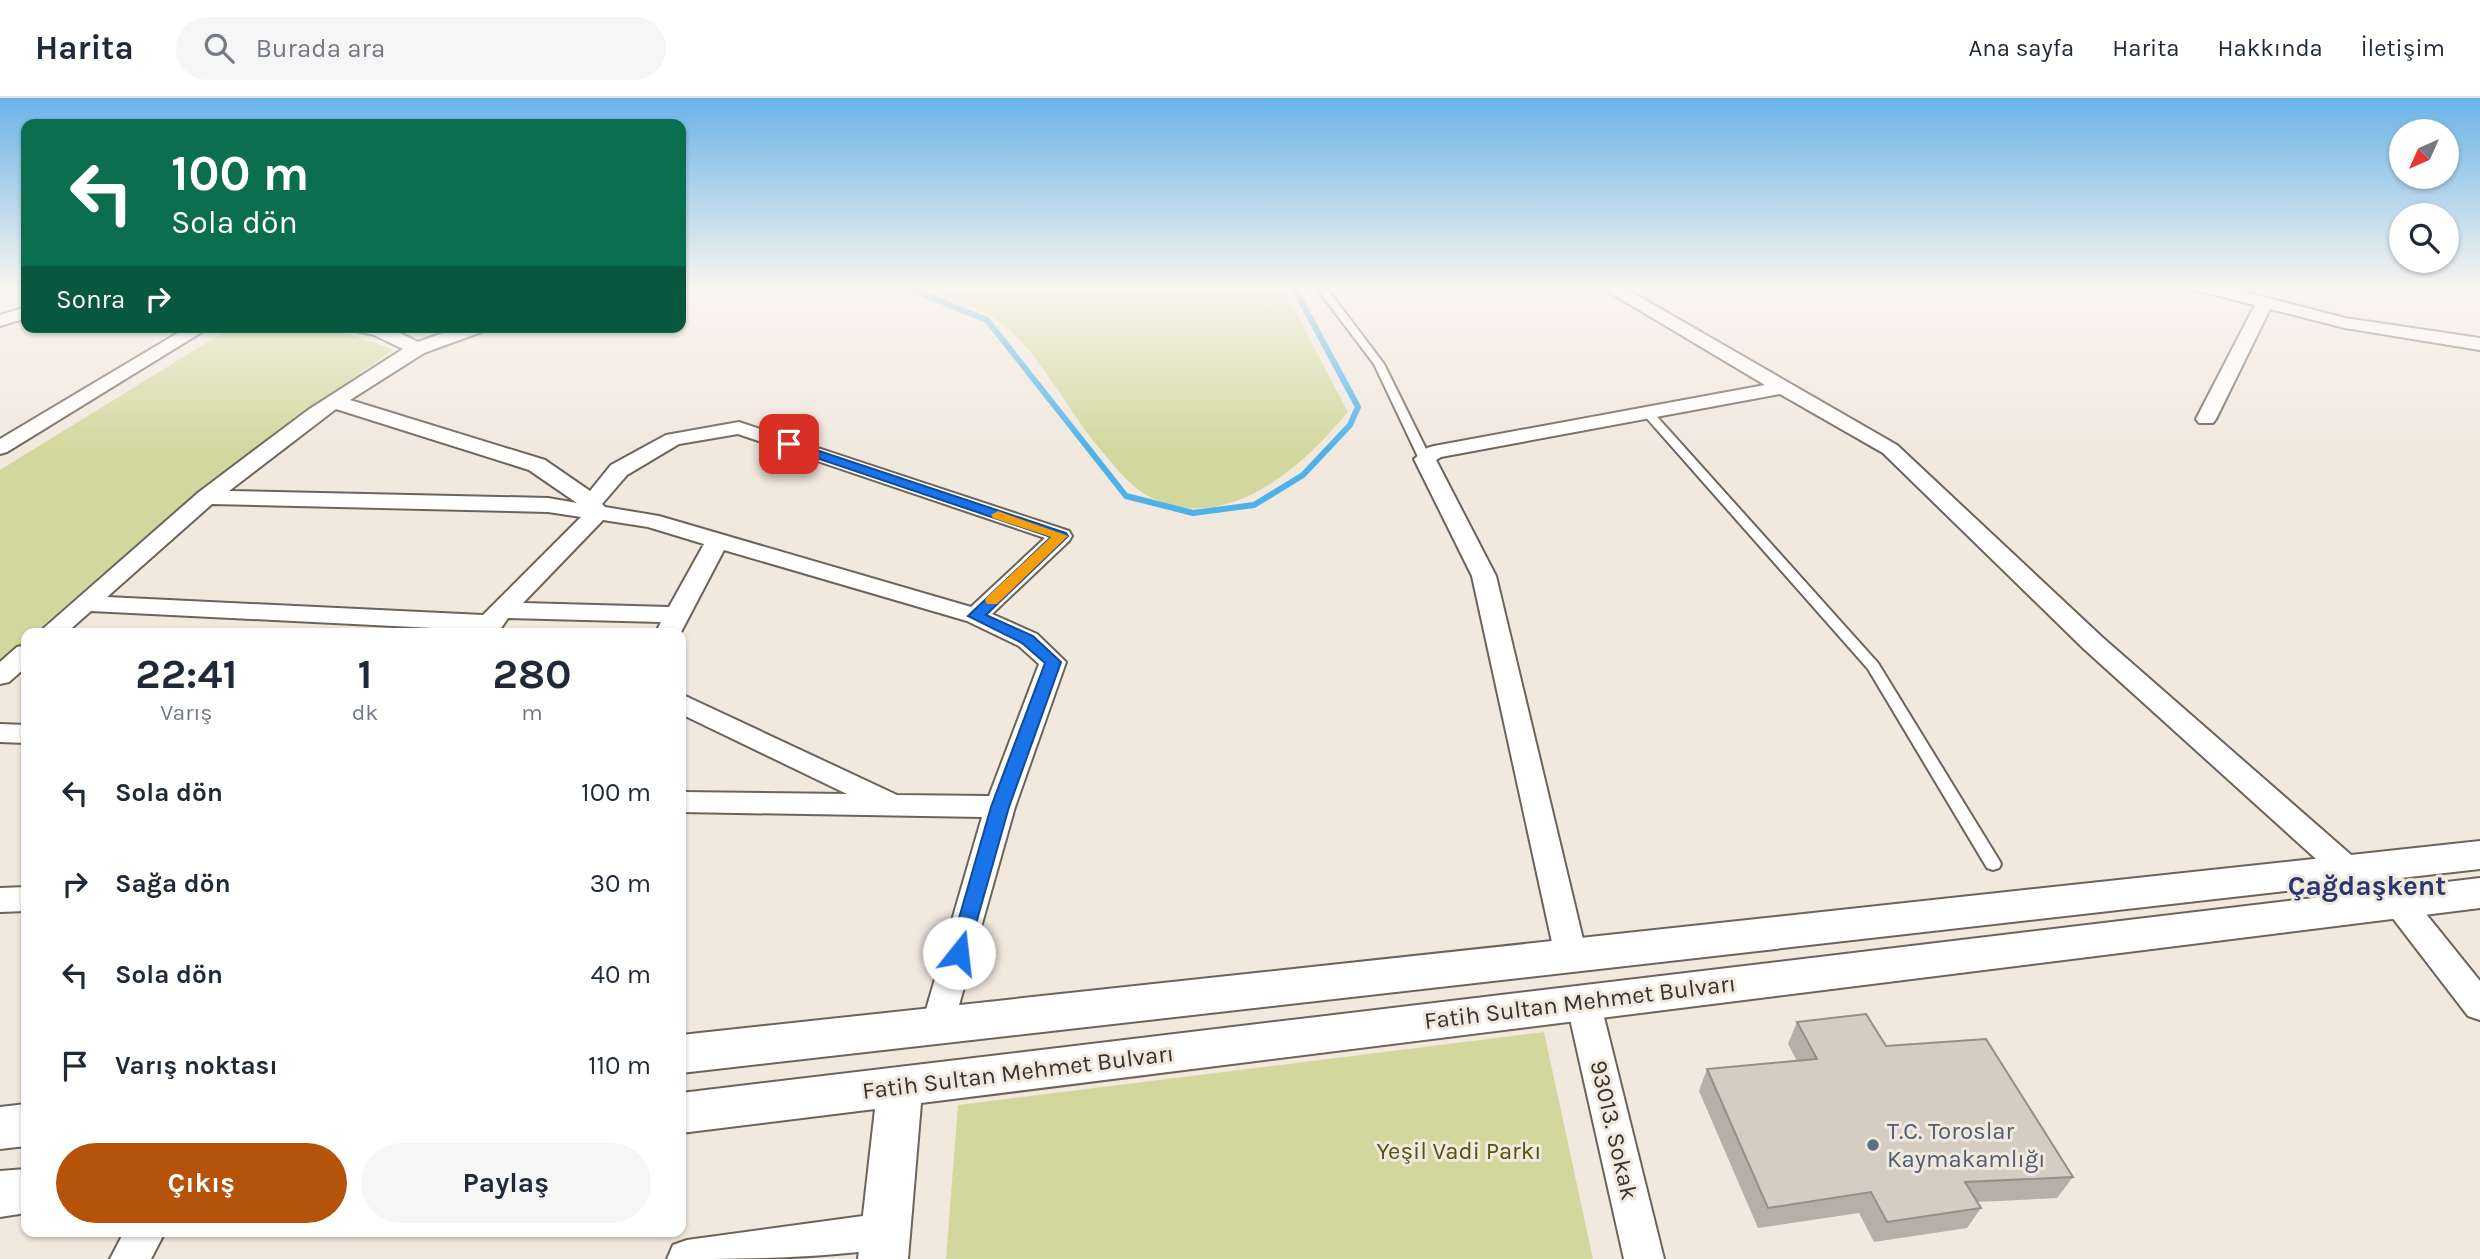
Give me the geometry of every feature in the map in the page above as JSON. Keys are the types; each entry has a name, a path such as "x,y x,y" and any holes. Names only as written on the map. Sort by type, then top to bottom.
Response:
{"street":[{"path":"0,448 179,340"},
{"path":"399,340 417,349"},
{"path":"56,628 207,497 334,402 417,349 441,340"},
{"path":"1702,340 1890,449 2093,643 2347,869"},
{"path":"2206,419 2246,340"},
{"path":"2455,340 2480,344"},
{"path":"1571,956 1484,576 1425,459 1434,452 1784,387"},
{"path":"334,402 537,466 579,492 590,509"},
{"path":"492,622 590,509 619,470 673,439 739,428 1061,536 976,616"},
{"path":"207,497 548,505 590,509 651,521 976,616 1028,640 1053,662 1000,807 938,1027"},
{"path":"84,603 384,627 492,622 672,624 717,540"},
{"path":"0,676 21,657"},
{"path":"686,705 894,805"},
{"path":"0,733 21,734"},
{"path":"686,802 1000,807"},
{"name":"Fatih Sultan Mehmet Bulvarı","path":"686,1053 2480,855"},
{"name":"Fatih Sultan Mehmet Bulvarı","path":"686,1113 1583,1001 2480,893"},
{"path":"0,900 21,899"},
{"path":"2399,903 2480,1006"},
{"name":"93013. Sokak","path":"1583,1001 1644,1259"},
{"path":"687,1259 884,1246 900,1088"},
{"path":"0,1194 21,1192"},
{"path":"130,1259 142,1237"}],"lane":[{"path":"1361,340 1379,364 1425,459"},
{"path":"1647,412 1873,666 1993,864"}],"green space":[{"path":"211,340 367,340 392,350 203,487 40,628 21,628 21,644 0,663 0,470"},
{"path":"1020,340 1310,340 1348,412 1308,454 1261,490 1234,502 1207,508 1179,507 1150,497 1123,475 1089,435"},
{"name":"Yeşil Vadi Parkı","path":"1544,1032 1593,1259 946,1259 958,1105"}],"building":[{"name":"T.C. Toroslar Kaymakamlığı","path":"1866,1014 1886,1046 1986,1039 2073,1177 1965,1182 1981,1208 1887,1222 1871,1192 1768,1208 1707,1069 1817,1059 1797,1022"}],"waterway":[{"path":"1003,340 1126,496 1193,513 1254,505 1303,475 1350,425 1358,407 1322,340"}],"slow traffic":[{"path":"992,600 1061,536 998,515"}],"place":[{"name":"T.C. Toroslar Kaymakamlığı","path":"1873,1145"}],"district":[{"name":"Çağdaşkent","path":"2367,885"}],"route":[{"path":"789,444 1061,536 976,616 1028,640 1053,662 1000,807 959,953"}]}
